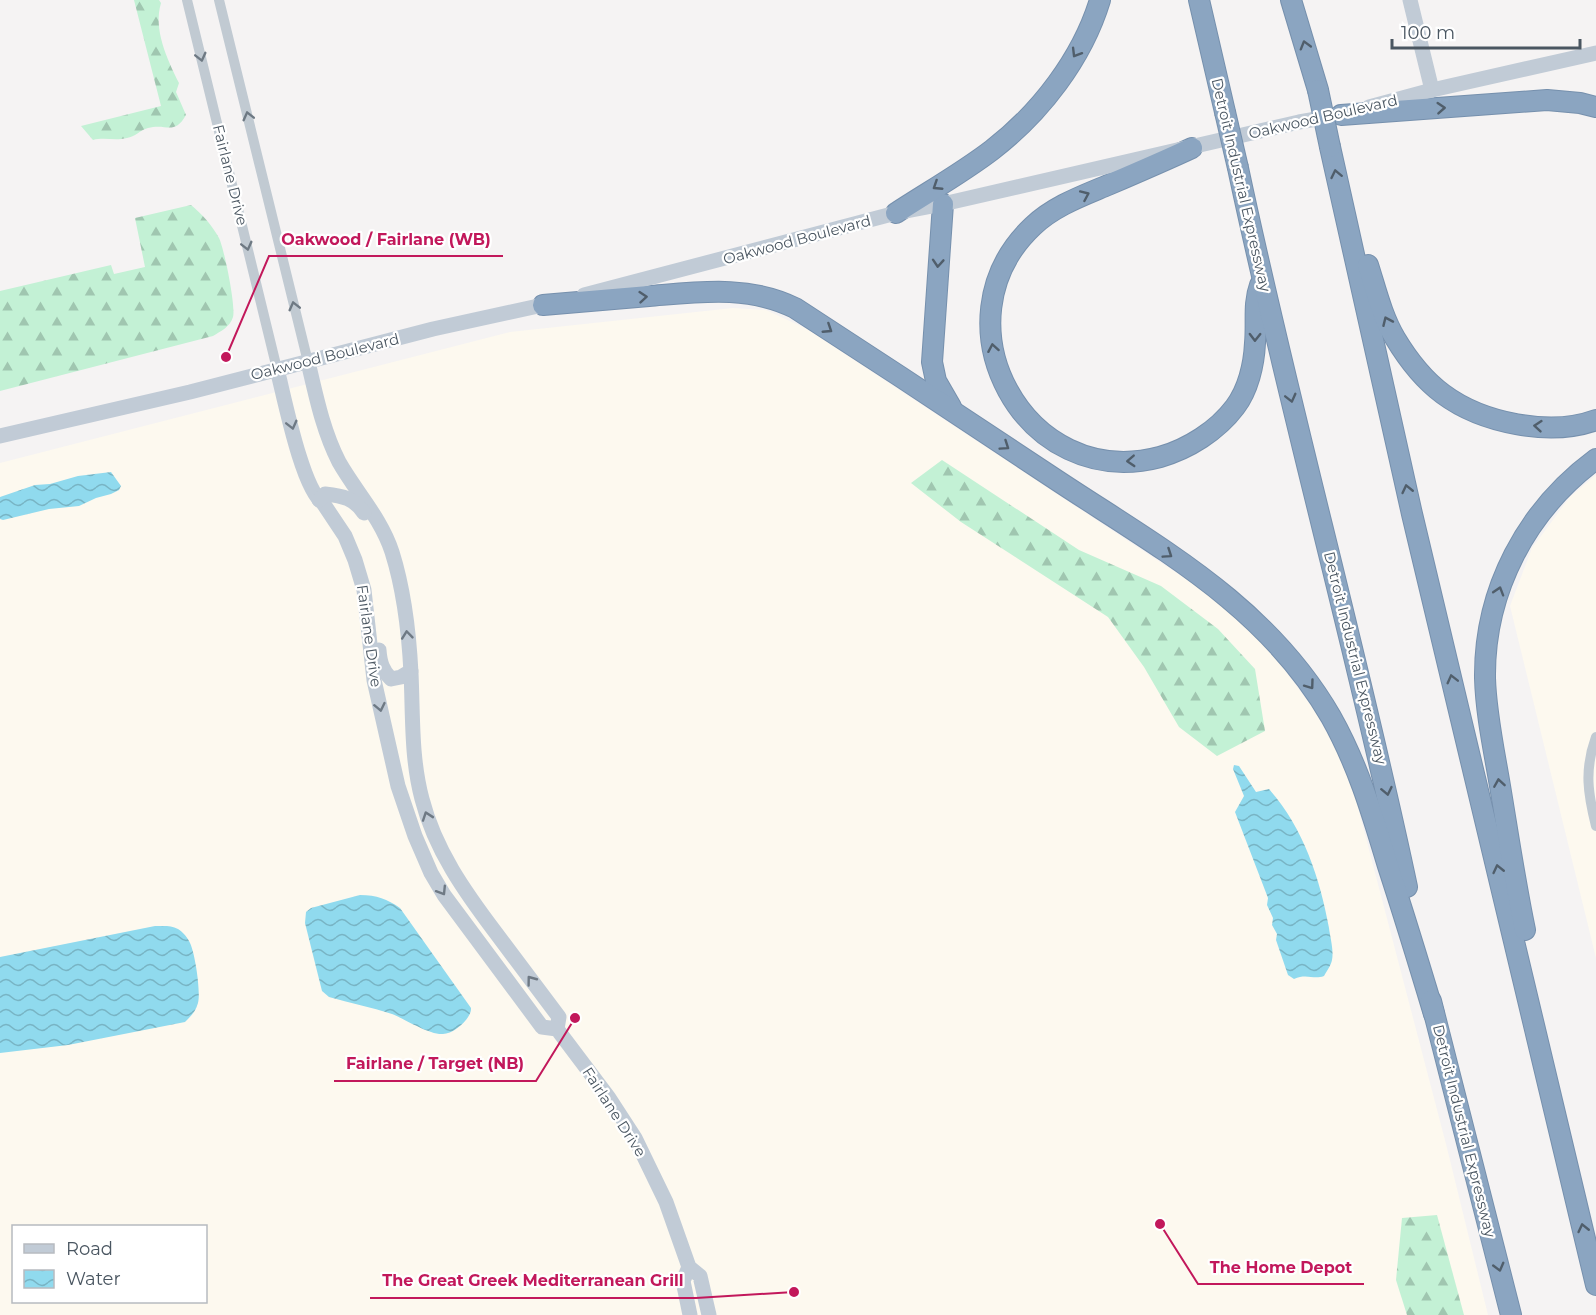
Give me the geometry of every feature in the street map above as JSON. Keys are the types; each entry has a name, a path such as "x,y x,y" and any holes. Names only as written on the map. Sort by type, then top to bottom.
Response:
{"highway":[{"path":"896,213 974,163 1023,122 1064,74 1086,34 1100,0"},
{"name":"Detroit Industrial Expressway","path":"1199,0 1262,280 1383,774 1434,1014 1511,1315"},
{"path":"1291,0 1318,90 1415,525 1596,1285"},
{"path":"1341,115 1548,100 1596,107"},
{"path":"1192,148 1063,205 1034,226 1013,250 997,282 991,318 993,353 1007,392 1035,427 1057,443 1078,453 1122,462 1149,459 1177,451 1213,429 1234,408 1244,392 1250,375 1255,345 1255,297 1262,280"},
{"path":"1342,201 1365,252 1384,317 1395,339 1417,368 1443,394 1479,413 1513,424 1550,427 1596,420"},
{"path":"943,204 932,362 936,381 945,399 957,413"},
{"path":"543,305 709,291 748,292 795,308 1200,575 1240,606 1292,661 1330,715 1346,745 1363,782 1434,1014"},
{"path":"1545,1069 1540,997 1516,885 1487,710 1486,643 1501,583 1522,537 1557,493 1596,459"}],"street":[{"name":"Fairlane Drive","path":"187,0 299,455 319,500 345,536 355,560 364,590 374,681 386,733 408,816 430,873 464,923 542,1027 557,1029 609,1098 635,1138 666,1202 688,1267 700,1276 709,1315"},
{"name":"Fairlane Drive","path":"219,0 325,431 340,463 381,527 391,550 402,588 411,671 413,739 422,798 434,836 444,858 471,900 559,1017 557,1029"},
{"path":"1410,0 1432,90"},
{"name":"Oakwood Boulevard","path":"0,436 190,392 433,329 543,305 896,213 1299,122 1341,115 1432,90 1596,53"},
{"path":"319,500 325,494 344,496 360,506 402,588"},
{"path":"364,590 375,609 380,662 385,673 391,679 401,677 411,671"},
{"path":"1596,737 1589,763 1588,791 1596,826"},
{"name":"Fairlane Drive","path":"688,1267 683,1281 690,1315"}],"shaded area":[{"path":"733,308 766,310 807,329 1210,595 1248,627 1284,669 1314,710 1338,753 1356,800 1488,1315 0,1315 0,463 510,332"},
{"path":"1596,475 1596,958 1510,606 1532,548 1570,497"}],"green space":[{"path":"134,0 159,0 161,3 159,23 162,44 179,83 176,92 186,115 174,127 148,128 123,139 93,140 81,126 161,106"},
{"path":"191,205 210,224 221,244 233,301 233,317 227,326 213,336 0,391 0,291 111,265 114,274 145,267 135,218"},
{"path":"942,460 1079,550 1161,586 1218,629 1255,669 1265,731 1217,756 1179,727 1144,667 1108,617 961,522 911,483"},
{"path":"1437,1215 1464,1315 1407,1315 1396,1280 1402,1218"}],"water":[{"path":"111,472 121,486 119,490 111,494 79,506 49,509 0,519 0,497 35,485"},
{"path":"1234,765 1239,766 1256,792 1269,789 1301,836 1321,891 1332,948 1331,962 1324,976 1294,979 1288,975 1276,940 1277,934 1272,925 1273,918 1267,905 1268,898 1235,812 1244,796 1233,769"},
{"path":"360,895 382,898 400,908 471,1008 469,1016 457,1028 447,1033 437,1034 392,1014 329,997 322,991 305,923 306,912 311,908"},
{"path":"155,926 170,926 178,929 187,937 192,948 199,998 195,1011 185,1022 68,1045 0,1053 0,957"}],"place":[{"name":"Oakwood / Fairlane (WB)","path":"226,357"},
{"name":"Fairlane / Target (NB)","path":"575,1018"},
{"name":"The Home Depot","path":"1160,1224"},
{"name":"The Great Greek Mediterranean Grill","path":"794,1292"}]}
